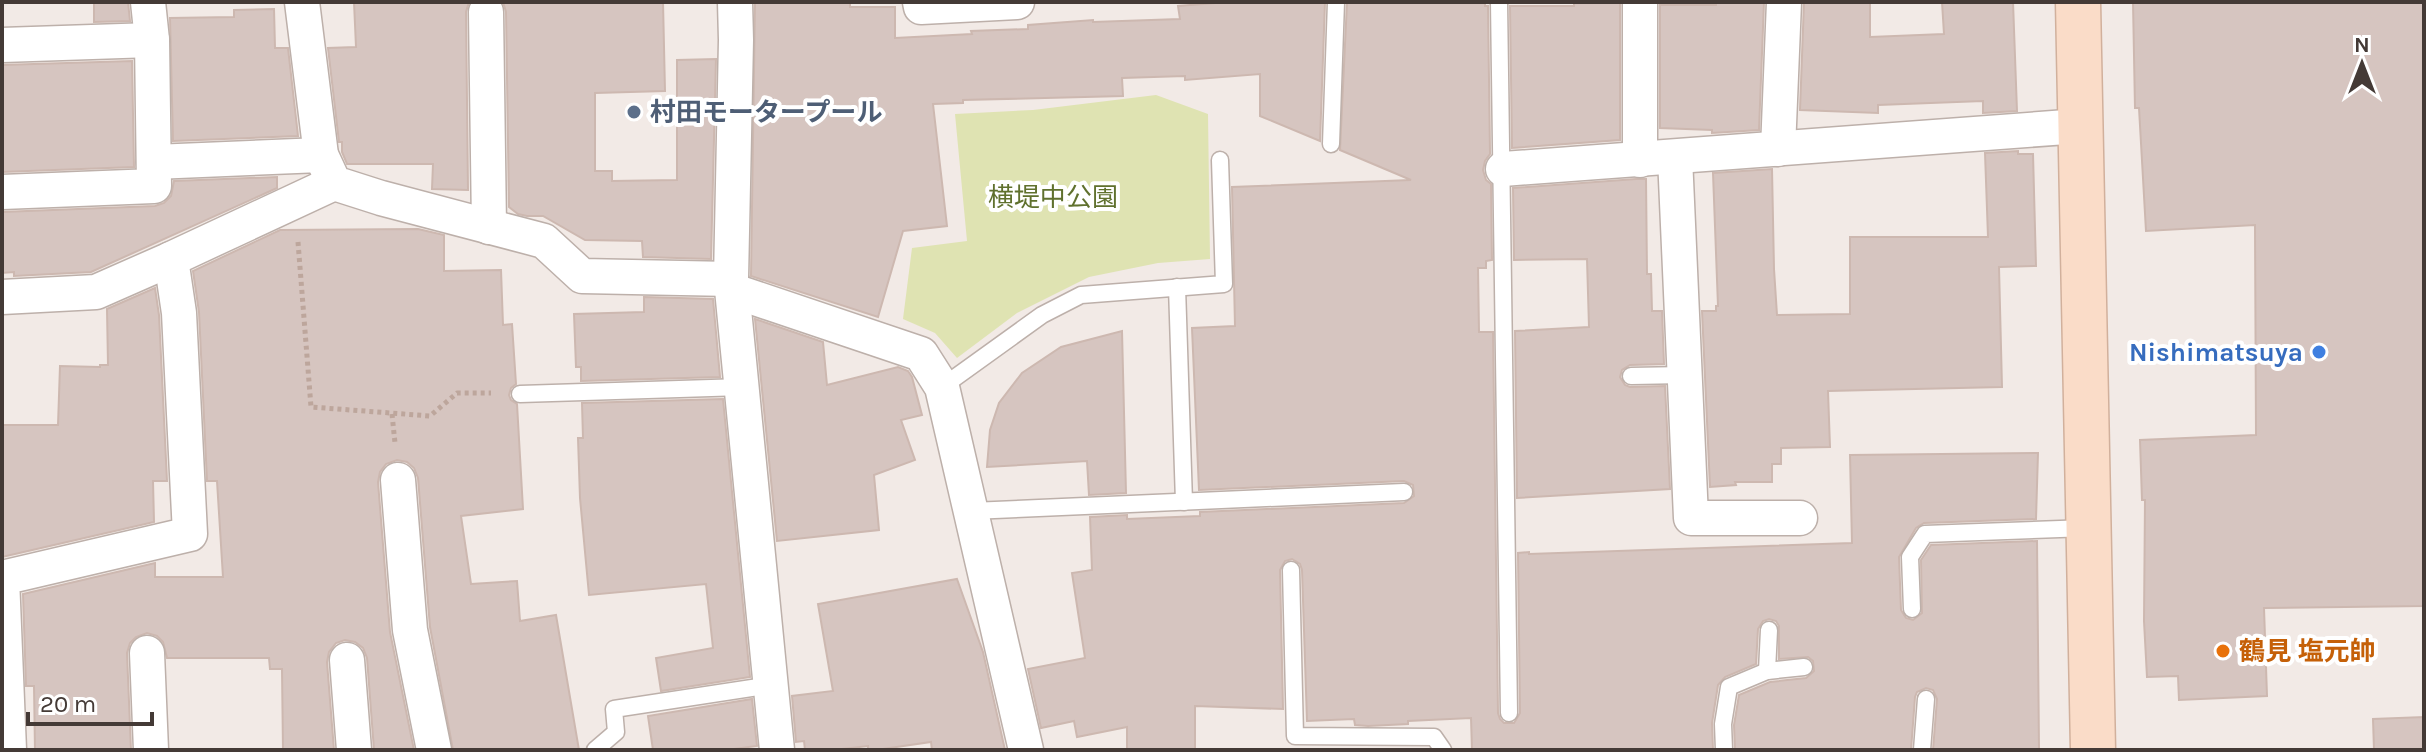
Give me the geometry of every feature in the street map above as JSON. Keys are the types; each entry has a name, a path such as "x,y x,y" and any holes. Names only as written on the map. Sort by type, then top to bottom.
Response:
{"street":[{"path":"2,192 154,186 152,40 148,2"},
{"path":"302,2 328,169"},
{"path":"735,2 733,285 777,750"},
{"path":"920,2 921,7 1017,2"},
{"path":"1640,2 1640,160"},
{"path":"1778,149 1784,2"},
{"path":"2078,2 2093,750"},
{"path":"486,12 489,227"},
{"path":"2,45 152,40"},
{"path":"1503,169 2080,126"},
{"path":"1675,157 1691,518 1800,518"},
{"path":"154,162 328,169 381,198 544,241 582,276 733,285 921,354 942,387 1026,750"},
{"path":"2,297 96,292 295,201 328,169"},
{"path":"9,750 2,578 190,534 179,313 171,259"},
{"path":"398,480 410,630 434,750"},
{"path":"147,653 151,750"},
{"path":"347,660 354,750"}],"lane":[{"path":"1331,144 1336,2"},
{"path":"1499,2 1509,713"},
{"path":"942,387 1042,315 1081,295 1224,284 1220,160"},
{"path":"1177,287 1184,502"},
{"path":"1631,376 1685,375"},
{"path":"520,394 743,387"},
{"path":"971,511 1404,492"},
{"path":"1912,609 1910,557 1925,534 2089,528"},
{"path":"1291,570 1295,736 1434,737 1443,750"},
{"path":"1767,671 1769,630"},
{"path":"1724,750 1723,724 1729,687 1767,671 1804,667"},
{"path":"595,750 616,732 614,709 772,685"},
{"path":"1922,750 1926,699"}],"path":[{"path":"295,201 311,407 430,416 457,393 520,394"}],"green space":[{"name":"横堤中公園","path":"1156,95 1208,114 1210,259 1158,263 1089,277 1017,313 957,358 935,333 903,319 912,248 967,241 955,114 1033,110"}],"building":[{"path":"94,2 128,2 130,21 94,22"},
{"path":"354,2 469,2 466,12 468,190 432,189 433,164 347,164 342,142 339,142 328,48 356,47"},
{"path":"503,2 663,2 665,91 595,93 595,171 612,171 612,181 677,180 677,60 716,59 711,259 643,257 642,241 585,240 543,216 518,214 509,207 506,12"},
{"path":"755,2 850,2 850,7 895,7 895,38 1028,29 1028,25 1093,20 1180,19 1178,6 1228,2 1325,2 1320,141 1260,116 1260,74 1185,80 1185,76 1122,78 1123,96 963,100 963,103 933,104 947,226 903,231 878,317 751,276"},
{"path":"1347,2 1485,2 1488,6 1490,154 1483,170 1491,184 1492,260 1486,261 1486,268 1478,268 1479,332 1493,332 1500,719 1504,723 1514,723 1520,713 1518,553 1852,543 1850,455 2038,453 2036,519 1924,523 1916,528 1899,557 1901,610 1906,618 1913,620 1922,613 1921,560 1931,545 2037,541 2039,750 1933,750 1937,699 1933,690 1926,688 1917,692 1915,697 1911,750 1735,750 1734,725 1739,695 1770,682 1806,678 1814,671 1813,661 1808,657 1779,659 1779,626 1769,619 1763,621 1758,629 1756,664 1725,677 1718,685 1712,723 1713,750 1472,750 1471,718 1368,726 1355,725 1354,719 1307,721 1302,570 1300,564 1292,559 1285,561 1280,570 1283,709 1195,706 1195,750 1127,750 1127,727 1077,737 1074,721 1041,728 1028,669 1085,658 1072,573 1092,570 1090,517 1200,516 1200,512 1404,503 1414,496 1413,485 1404,481 1199,490 1192,328 1235,326 1232,187 1411,180 1340,150"},
{"path":"1574,2 1620,2 1620,140 1512,148 1510,6 1574,6"},
{"path":"1716,2 1764,2 1759,130 1712,133 1712,130 1660,128 1660,5 1716,5"},
{"path":"1804,2 1870,2 1870,37 1944,34 1942,2 2013,2 2017,111 1983,113 1983,101 1878,105 1878,113 1800,110"},
{"path":"2133,2 2424,2 2424,606 2264,608 2267,696 2179,700 2178,676 2147,677 2145,500 2142,500 2140,440 2256,435 2255,225 2146,231 2139,108 2135,108"},
{"path":"274,9 275,48 288,48 298,136 173,141 170,18 234,17 234,10"},
{"path":"132,61 134,167 2,172 2,65"},
{"path":"2018,151 2018,154 2033,154 2036,266 1999,267 2002,387 1828,391 1830,447 1781,448 1781,464 1772,464 1772,482 1735,482 1736,485 1710,487 1702,311 1716,311 1718,306 1713,173 1772,169 1777,315 1850,314 1850,237 1988,237 1985,153"},
{"path":"277,177 277,188 91,272 14,276 14,272 2,273 2,212 155,206 171,196 174,181"},
{"path":"1646,179 1647,274 1651,274 1652,311 1662,311 1664,364 1630,365 1622,370 1620,377 1630,387 1665,386 1670,489 1517,498 1515,331 1589,327 1587,259 1514,260 1513,188"},
{"path":"418,229 444,235 444,271 501,270 503,325 512,324 516,384 509,395 517,404 523,509 461,516 471,584 517,581 520,621 556,615 579,750 453,750 430,627 418,478 407,462 397,460 386,464 378,482 390,632 414,750 374,750 367,658 363,648 355,642 345,640 336,643 329,652 327,662 334,750 283,750 282,669 270,669 269,658 167,658 163,642 147,633 130,643 127,653 131,750 35,750 34,686 26,686 23,594 155,563 155,577 223,577 217,481 207,481 199,312 193,271 280,230"},
{"path":"155,288 167,481 153,481 154,522 2,557 2,425 58,425 60,366 108,365 107,309"},
{"path":"644,297 713,299 720,377 581,381 581,367 576,367 574,314 644,312"},
{"path":"755,319 823,342 827,385 898,367 908,371 912,377 922,415 901,420 915,460 874,475 879,530 777,541"},
{"path":"1122,331 1126,493 1089,495 1087,461 987,467 990,430 999,403 1022,373 1061,347"},
{"path":"723,399 750,677 661,691 656,658 713,648 706,584 589,595 580,498 578,438 583,438 582,403"},
{"path":"957,579 983,652 1005,750 932,750 931,742 876,750 868,750 868,746 805,750 804,741 796,742 792,696 833,691 818,604"},
{"path":"752,699 757,746 726,750 653,750 648,716"},
{"path":"2424,717 2424,750 2374,750 2373,719"}],"place":[{"name":"村田モータープール","path":"634,112"},
{"name":"Nishimatsuya","path":"2319,352"},
{"name":"鶴見 塩元帥","path":"2223,651"}]}
